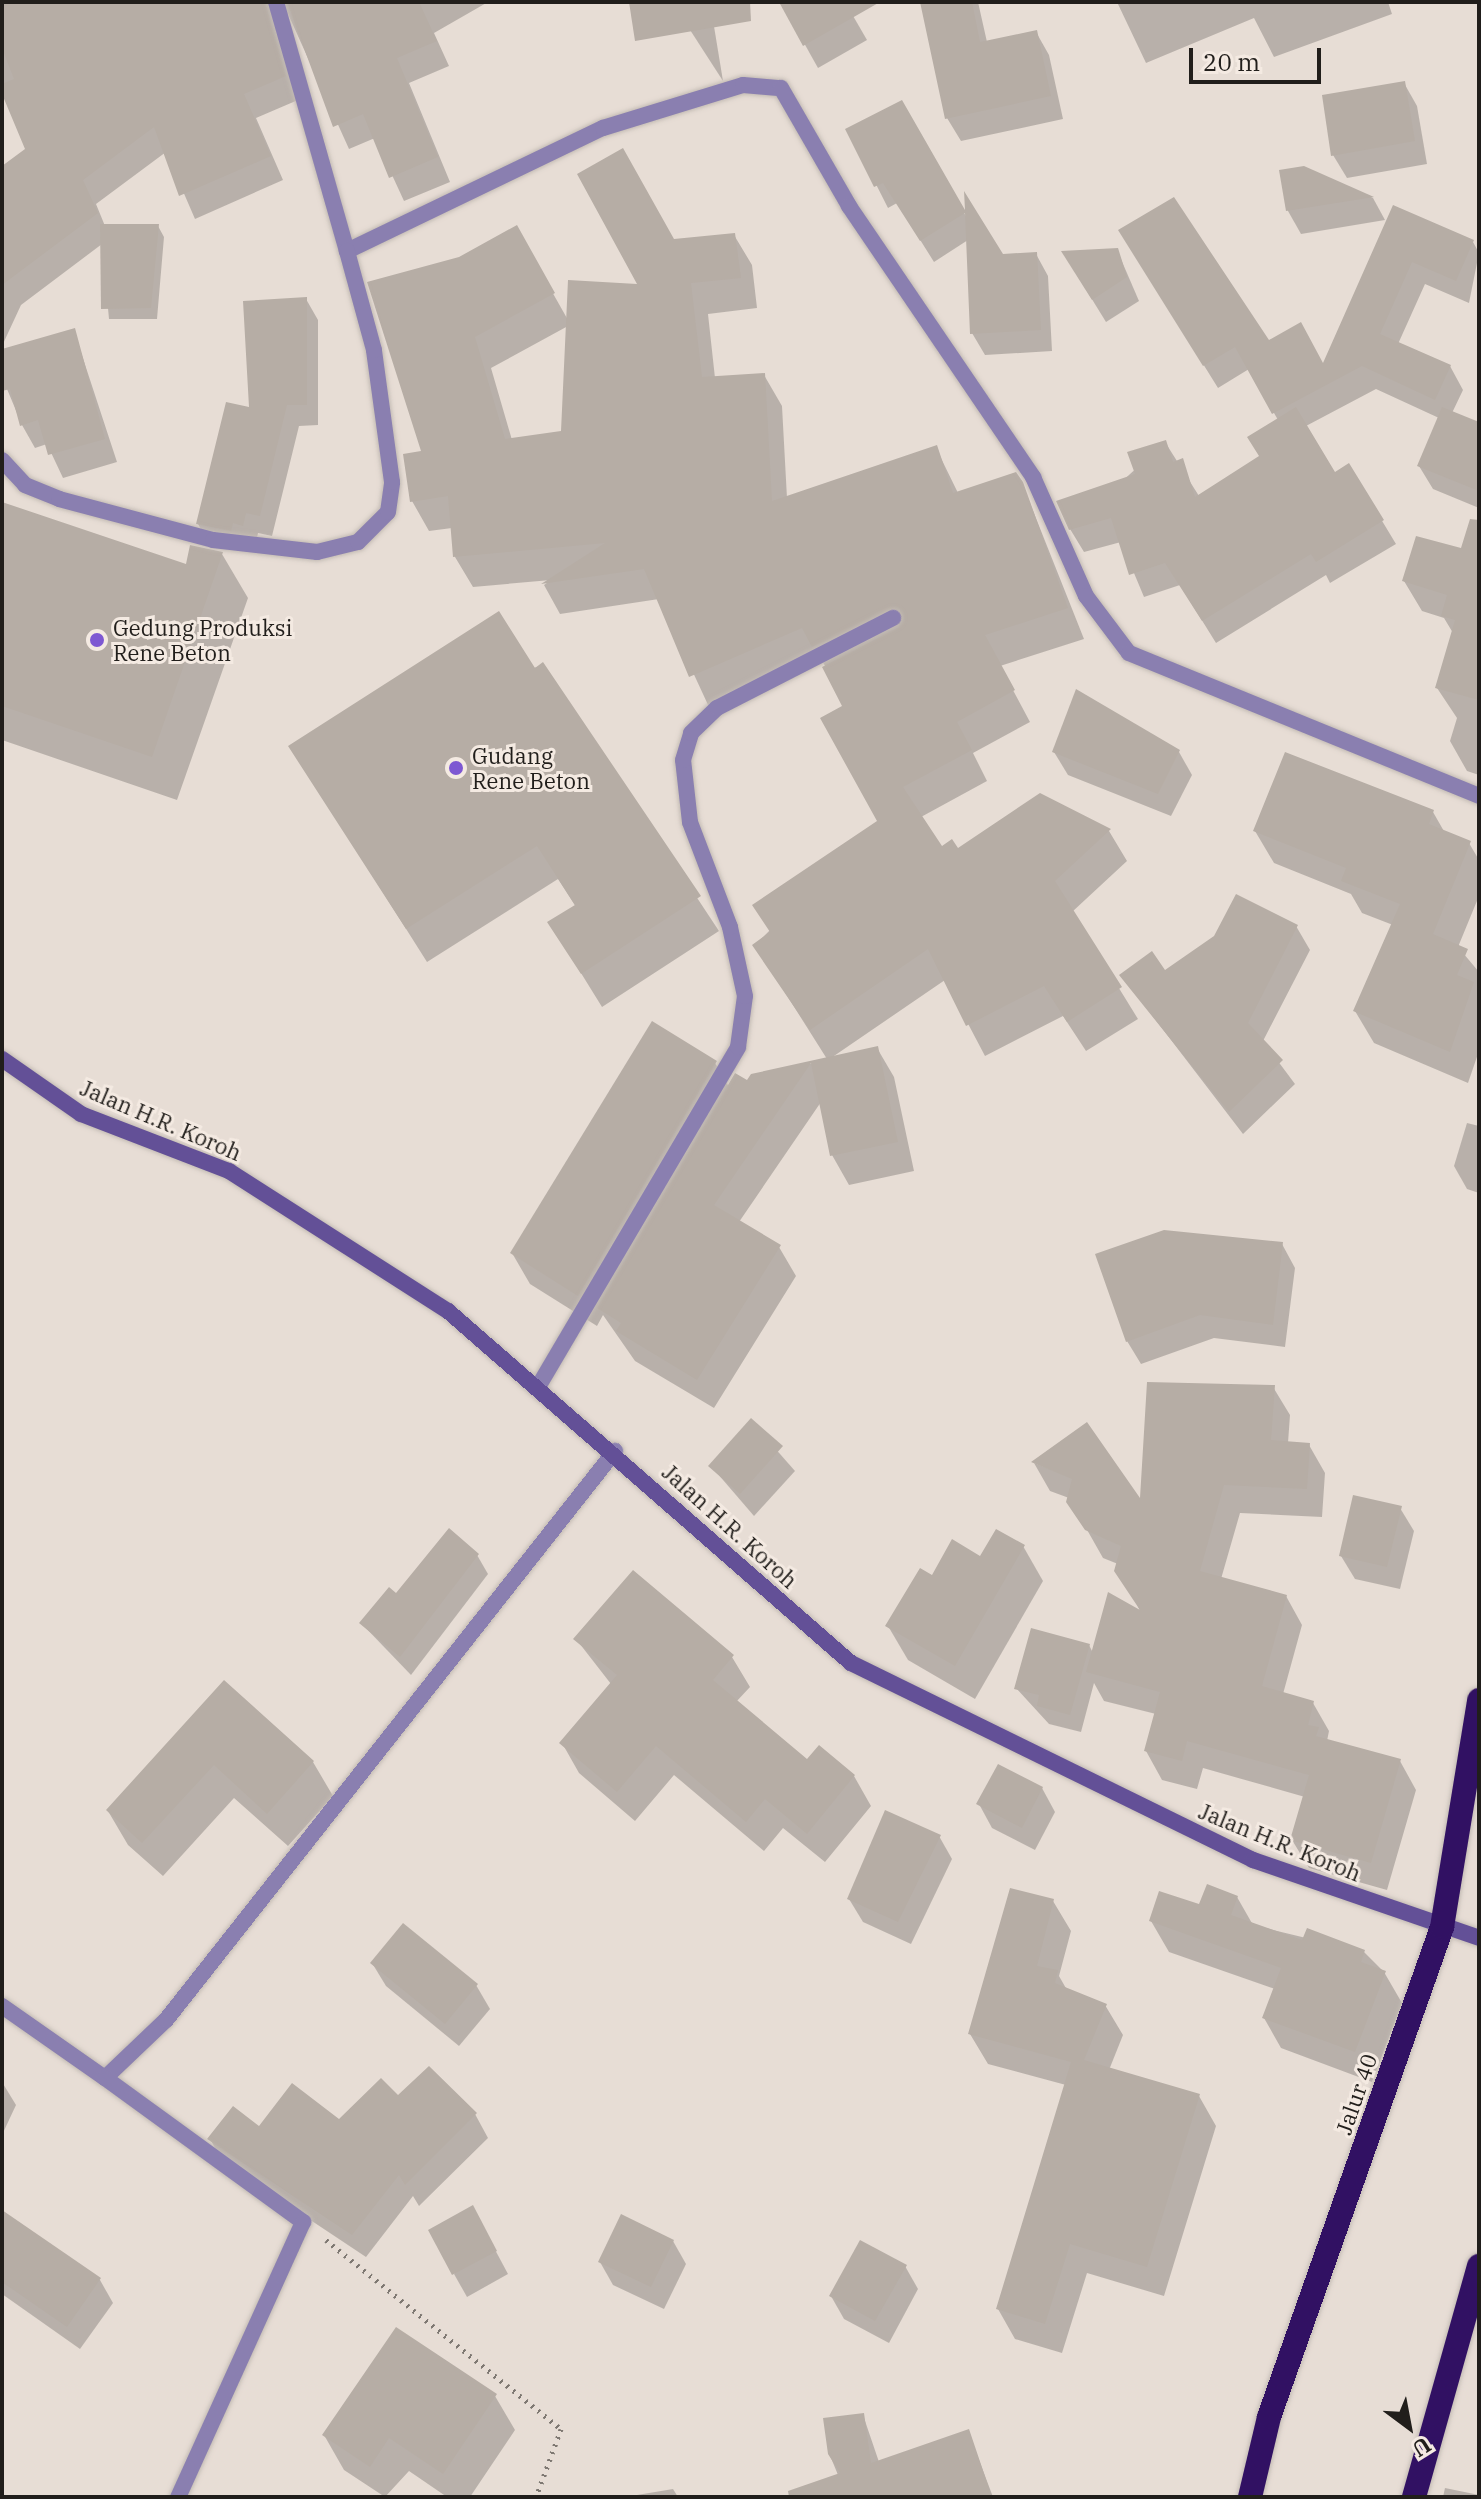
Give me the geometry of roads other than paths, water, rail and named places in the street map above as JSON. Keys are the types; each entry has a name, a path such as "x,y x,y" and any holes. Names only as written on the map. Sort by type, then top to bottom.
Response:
{"highway":[{"name":"Jalur 40","path":"1250,2497 1269,2417 1442,1927 1479,1700"},
{"path":"1414,2497 1479,2266"}],"main road":[{"name":"Jalan H.R. Koroh","path":"2,1059 81,1114 229,1171 353,1245 538,1387 615,1451 851,1663 1253,1860 1479,1938"}],"street":[{"path":"2,460 25,485 59,499 213,540 317,552 358,542 388,512 392,482 374,350 276,2"},
{"path":"347,251 603,128 743,85 781,88 849,206 1033,477 1086,596 1129,653 1479,796"},
{"path":"538,1387 738,1047 745,996 730,927 690,822 683,760 691,733 717,708 893,618"},
{"path":"105,2078 166,2020 615,1451"},
{"path":"2,2006 303,2222 178,2497"}],"place":[{"name":"Gedung Produksi Rene Beton","path":"97,640"},
{"name":"Gudang Rene Beton","path":"456,768"}]}
